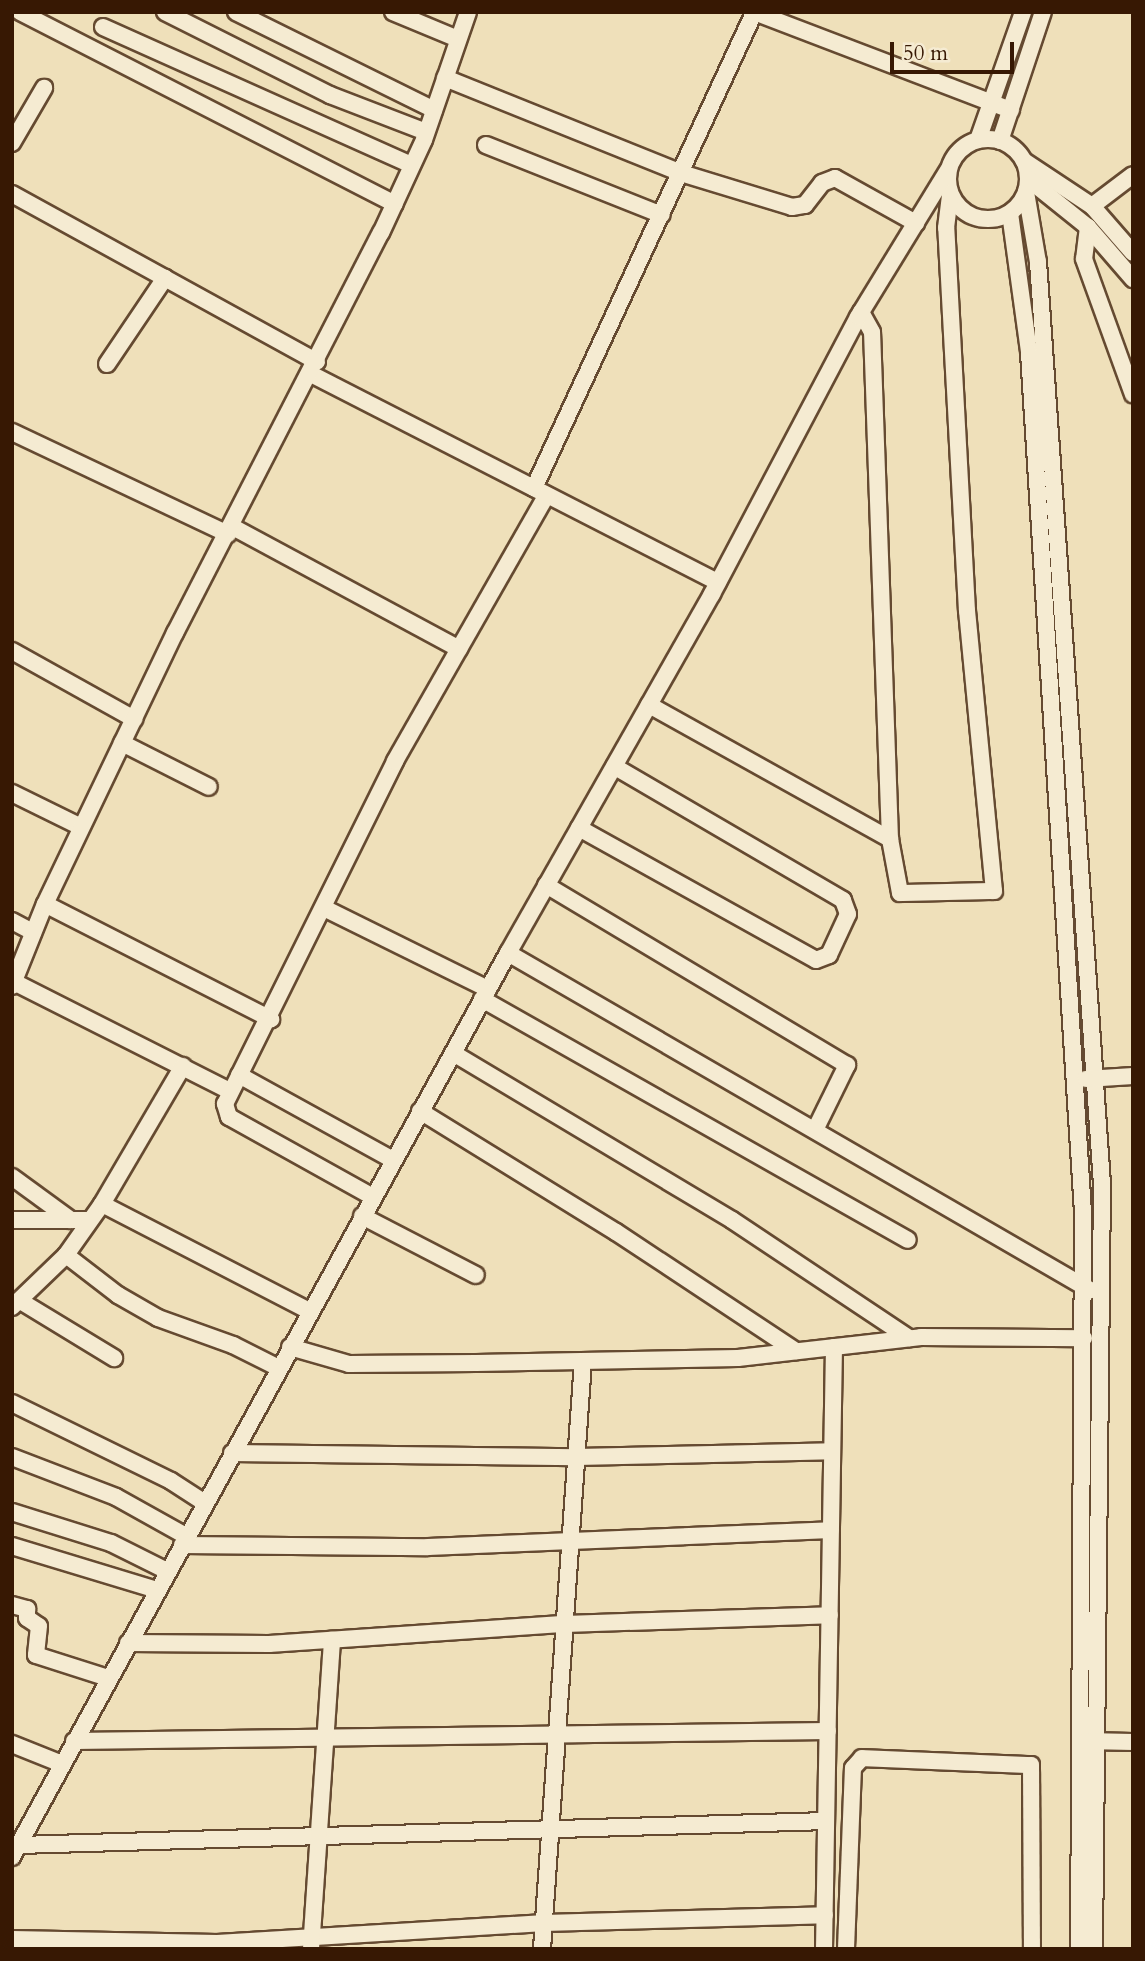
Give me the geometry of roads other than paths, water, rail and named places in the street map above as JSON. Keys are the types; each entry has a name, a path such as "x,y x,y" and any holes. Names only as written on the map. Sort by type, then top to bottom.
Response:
{"street":[{"path":"20,12 395,204"},
{"path":"165,12 330,95 426,132"},
{"path":"236,12 434,110"},
{"path":"393,12 458,39"},
{"path":"230,1091 13,984 45,904 122,743 395,204 426,132 468,12"},
{"path":"978,140 993,104 1023,12"},
{"path":"1000,141 1042,12"},
{"path":"373,1197 229,1117 225,1104 271,1019 395,761 459,649 541,491 754,13 1011,110"},
{"path":"103,27 412,165"},
{"path":"445,78 681,173 792,207 805,205 828,179 841,179 916,223"},
{"path":"12,143 44,88"},
{"path":"17,1843 485,994 718,582 861,312 959,150 978,140 1000,141 1024,161 1092,206 1133,253"},
{"path":"486,145 662,215"},
{"path":"1024,161 1038,262 1102,1184 1088,1741 1079,1949"},
{"path":"861,312 872,332 890,839 900,893 994,891 967,611 946,228 950,193 948,170"},
{"path":"1092,206 1133,175"},
{"path":"950,193 961,210 972,217 998,218 1010,213 1027,185"},
{"path":"1027,185 1088,227 1133,279"},
{"path":"12,194 165,278 314,368 541,491 718,582"},
{"path":"1010,213 1029,352 1075,1080 1083,1286 1088,1741 1094,1949"},
{"path":"1088,227 1084,259 1133,394"},
{"path":"107,364 165,278"},
{"path":"12,432 229,530 459,649"},
{"path":"12,651 134,719"},
{"path":"649,705 890,839"},
{"path":"122,743 209,788"},
{"path":"579,828 816,960 829,955 848,914 843,900 614,766"},
{"path":"12,793 81,828"},
{"path":"546,885 847,1065 815,1130"},
{"path":"45,904 271,1019"},
{"path":"324,908 485,994 908,1240"},
{"path":"12,921 33,932"},
{"path":"508,953 1101,1296"},
{"path":"453,1053 732,1220 909,1338"},
{"path":"114,1358 17,1305 66,1255 102,1204 183,1066"},
{"path":"239,1075 393,1160"},
{"path":"1075,1080 1133,1076"},
{"path":"420,1111 616,1232 796,1351"},
{"path":"12,1177 71,1220"},
{"path":"102,1204 309,1311"},
{"path":"362,1216 476,1275"},
{"path":"12,1220 90,1220"},
{"path":"66,1255 118,1295 148,1312 279,1368"},
{"path":"290,1347 349,1364 738,1358 909,1338 1083,1338"},
{"path":"824,1949 834,1347"},
{"path":"542,1949 583,1361"},
{"path":"12,1403 171,1481 205,1503"},
{"path":"232,1453 577,1457 832,1451"},
{"path":"12,1457 116,1497 184,1541 571,1542 831,1530"},
{"path":"12,1512 111,1543 167,1571"},
{"path":"12,1546 157,1590"},
{"path":"12,1605 27,1609 27,1618 40,1626 36,1655 108,1678"},
{"path":"128,1643 332,1640 565,1624 830,1615"},
{"path":"312,1943 332,1640"},
{"path":"74,1741 557,1732 828,1731"},
{"path":"1088,1741 1133,1742"},
{"path":"12,1744 62,1763"},
{"path":"846,1949 852,1768 862,1758 1031,1765 1032,1949"},
{"path":"17,1843 827,1821"},
{"path":"12,1939 312,1943 544,1923 825,1915"}]}
